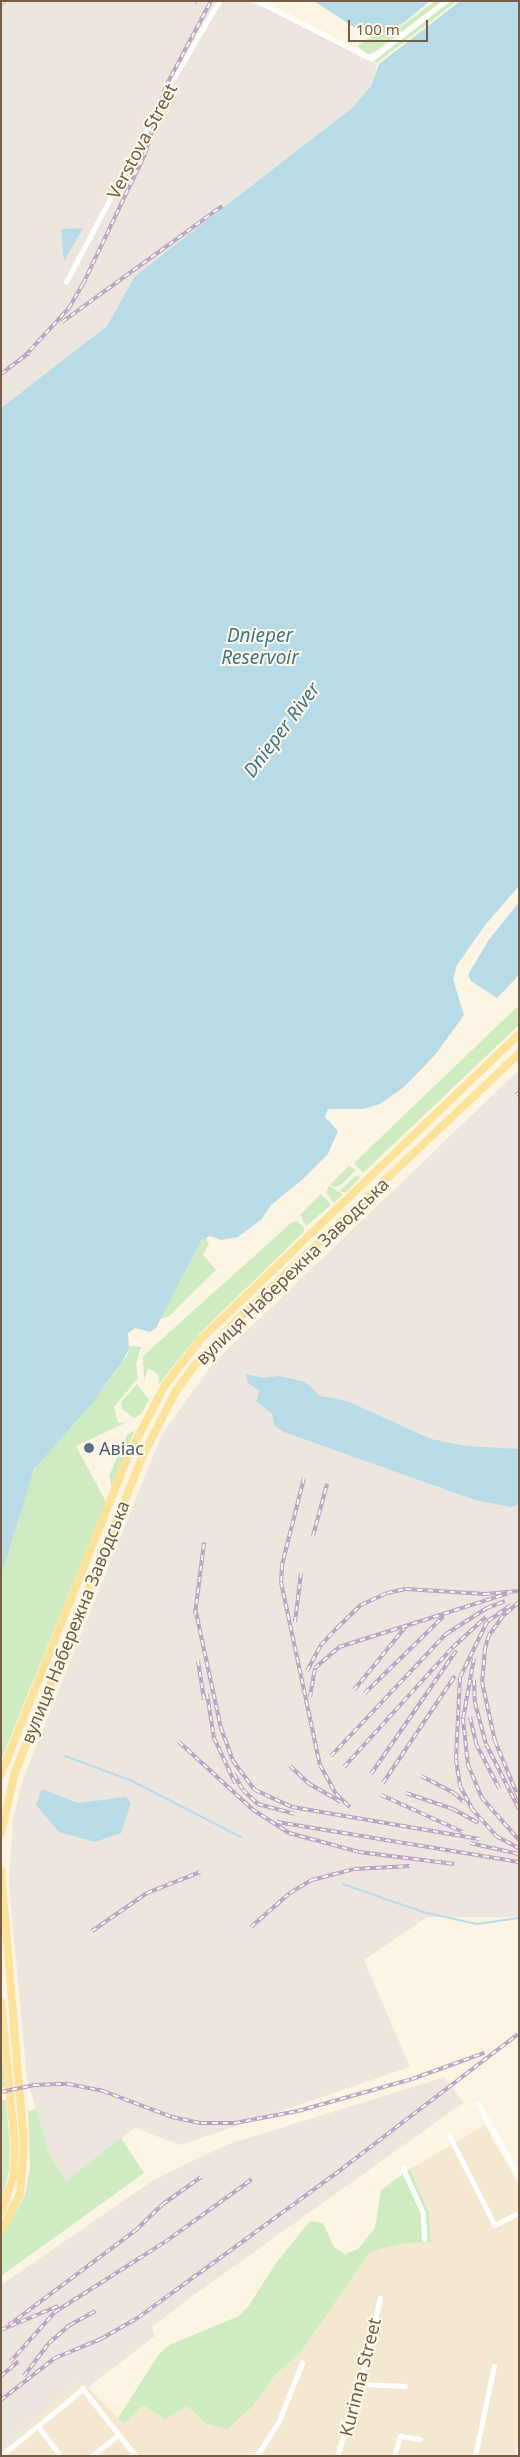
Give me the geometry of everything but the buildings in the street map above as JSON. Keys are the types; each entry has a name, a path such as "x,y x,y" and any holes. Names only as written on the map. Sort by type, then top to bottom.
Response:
{"main road":[{"name":"вулиця Набережна Заводська","path":"1,1774 130,1452 164,1385 220,1319 519,1034"},
{"name":"вулиця Набережна Заводська","path":"1,1833 15,1772 142,1457 176,1391 195,1365 236,1321 519,1053"},
{"path":"1,1870 24,2145 20,2194 1,2232"},
{"path":"1,2002 15,2146 13,2178 1,2212"}],"street":[{"name":"Verstova Street","path":"66,282 179,69 214,16 219,1"},
{"path":"258,1 368,58 375,56 446,1"},
{"path":"478,2103 519,2176"},
{"path":"448,2135 495,2225 519,2213"},
{"path":"403,2168 420,2204 425,2239"},
{"name":"Kurinna Street","path":"337,2456 360,2384 380,2298"},
{"path":"257,2456 278,2423 302,2363"},
{"path":"475,2456 494,2366"},
{"path":"360,2384 405,2386"},
{"path":"1,2456 34,2427 39,2427 82,2389 136,2456"},
{"path":"39,2427 61,2456"},
{"path":"91,2456 119,2435"},
{"path":"394,2456 400,2436 420,2439"},
{"path":"517,2456 519,2448"}],"shaded area":[{"path":"1,1 248,1 286,16 377,65 371,86 352,108 135,276 107,326 1,408"},
{"path":"519,1070 519,1917 427,1917 364,1960 410,2067 180,2145 135,2128 66,2181 50,2155 27,2079 9,1884 13,1820 23,1779 162,1434 214,1362"},
{"path":"445,2077 463,2103 184,2302 152,2327 155,2336 88,2387 78,2383 1,2450 1,2285 155,2179 226,2145"},
{"path":"485,2125 519,2186 519,2456 1,2456 1,2450 78,2383 88,2387 124,2424 143,2404 187,2406 205,2423 253,2406 275,2375 300,2353 370,2252 405,2243 431,2242 429,2213 410,2169"}],"green space":[{"path":"435,1 442,1 376,51 368,54 357,46 369,38 395,31"},
{"path":"447,1 457,1 377,63 373,62"},
{"path":"517,1007 519,1025 363,1173 354,1163"},
{"path":"349,1166 356,1170 342,1184 334,1187 330,1185"},
{"path":"355,1176 361,1177 345,1193 340,1191"},
{"path":"329,1186 343,1194 334,1203 326,1192"},
{"path":"321,1194 331,1205 306,1226 300,1215"},
{"path":"297,1221 304,1227 304,1232 200,1333 158,1385 159,1376 153,1370 148,1369 144,1380 143,1356 292,1222"},
{"path":"205,1237 209,1243 203,1255 216,1270 169,1316 161,1319 162,1311 196,1245"},
{"path":"129,1346 141,1347 136,1364 138,1378 114,1407 118,1423 127,1422 76,1446 106,1502 1,1760 1,1576 30,1480 38,1463 104,1388 128,1354"},
{"path":"137,1384 149,1400 141,1414 134,1418 122,1409 121,1402"},
{"path":"135,1430 112,1488 109,1476 127,1435"},
{"path":"1,2040 5,2087 1,2088"},
{"path":"1,2100 6,2100 10,2146 9,2171 1,2201"},
{"path":"36,2109 50,2155 66,2181 121,2138 144,2173 1,2276 1,2239 25,2195 30,2167 28,2111"},
{"path":"410,2169 429,2213 431,2242 405,2243 370,2252 300,2353 275,2375 253,2406 227,2429 205,2423 187,2406 165,2419 143,2405 124,2424 118,2418 159,2354 169,2345 239,2316 248,2307 276,2263 310,2221 323,2223 334,2247 345,2254 358,2249 375,2228 381,2190"}],"water":[{"path":"314,1 430,1 402,24 387,33 372,34 355,28"},
{"name":"Dnieper Reservoir","path":"460,1 519,1 519,886 486,924 457,965 453,979 464,1015 435,1055 404,1087 380,1104 363,1109 328,1109 325,1117 338,1131 328,1154 303,1179 271,1205 262,1219 238,1237 221,1240 210,1236 201,1240 156,1328 150,1332 135,1328 128,1333 129,1349 122,1362 94,1401 34,1469 1,1576 1,408 107,326 135,276 352,108 371,86 379,64"},
{"path":"83,228 64,261 61,229"},
{"path":"519,902 519,975 497,998 471,981 468,975 488,941"},
{"path":"246,1374 263,1378 279,1376 305,1382 320,1396 347,1401 431,1439 466,1446 519,1449 519,1504 511,1507 475,1500 284,1432 275,1426 272,1414 256,1401 260,1391 248,1383"},
{"path":"42,1789 78,1803 126,1797 131,1803 121,1833 95,1842 59,1832 36,1805"}],"waterway":[{"path":"65,1756 130,1780 241,1837"},
{"path":"343,1884 423,1912 477,1924 519,1918"}],"railway":[{"path":"1,4 4,1"},
{"path":"23,358 69,308 83,284 145,154 166,86 211,1"},
{"path":"62,322 222,206"},
{"path":"1,374 29,353"},
{"path":"304,1478 282,1565 281,1582 320,1765 336,1794 350,1807"},
{"path":"313,1536 327,1484"},
{"path":"195,1615 204,1543"},
{"path":"295,1622 301,1573"},
{"path":"307,1671 321,1645 338,1627 361,1605 387,1593 406,1589 485,1594 519,1591"},
{"path":"310,1697 315,1668 339,1647 509,1593"},
{"path":"331,1756 446,1634 487,1608 505,1601"},
{"path":"519,1602 503,1616 489,1635 485,1649 482,1682 495,1741 519,1799"},
{"path":"511,1605 487,1622 460,1677 456,1760 460,1786 472,1809 496,1836 519,1848"},
{"path":"195,1608 221,1728 233,1761 255,1790 292,1807 479,1839"},
{"path":"365,1693 444,1616"},
{"path":"344,1767 453,1647 486,1617"},
{"path":"354,1690 407,1625"},
{"path":"371,1774 456,1651"},
{"path":"474,1658 463,1719 468,1765 482,1798 519,1840"},
{"path":"198,1661 204,1700"},
{"path":"383,1783 455,1676"},
{"path":"474,1680 475,1703 486,1744 519,1809"},
{"path":"207,1694 214,1738 235,1783"},
{"path":"470,1717 476,1744 499,1788"},
{"path":"179,1742 252,1809 289,1833 359,1852 454,1864"},
{"path":"290,1766 308,1783 341,1802"},
{"path":"234,1774 243,1790 258,1804 295,1814"},
{"path":"421,1776 454,1793 464,1802"},
{"path":"406,1793 453,1809 478,1823"},
{"path":"381,1795 463,1832"},
{"path":"277,1822 519,1862"},
{"path":"470,1843 519,1854"},
{"path":"251,1927 290,1893 312,1880 354,1869 410,1866"},
{"path":"92,1931 147,1893 200,1872"},
{"path":"1,2400 55,2358 101,2339 139,2317 343,2168 518,2034"},
{"path":"1,2092 34,2085 68,2084 103,2091 172,2117 201,2123 235,2123 298,2111 412,2079 484,2053"},
{"path":"9,2325 136,2230 163,2204 201,2177"},
{"path":"10,2362 55,2312 165,2242 252,2179"},
{"path":"1,2330 58,2306"},
{"path":"24,2376 49,2343 70,2325 95,2311"},
{"path":"1,2376 19,2361"}],"place":[{"name":"Авіас","path":"89,1448"}],"water label":[{"name":"Dnieper River","path":"282,730"}]}
